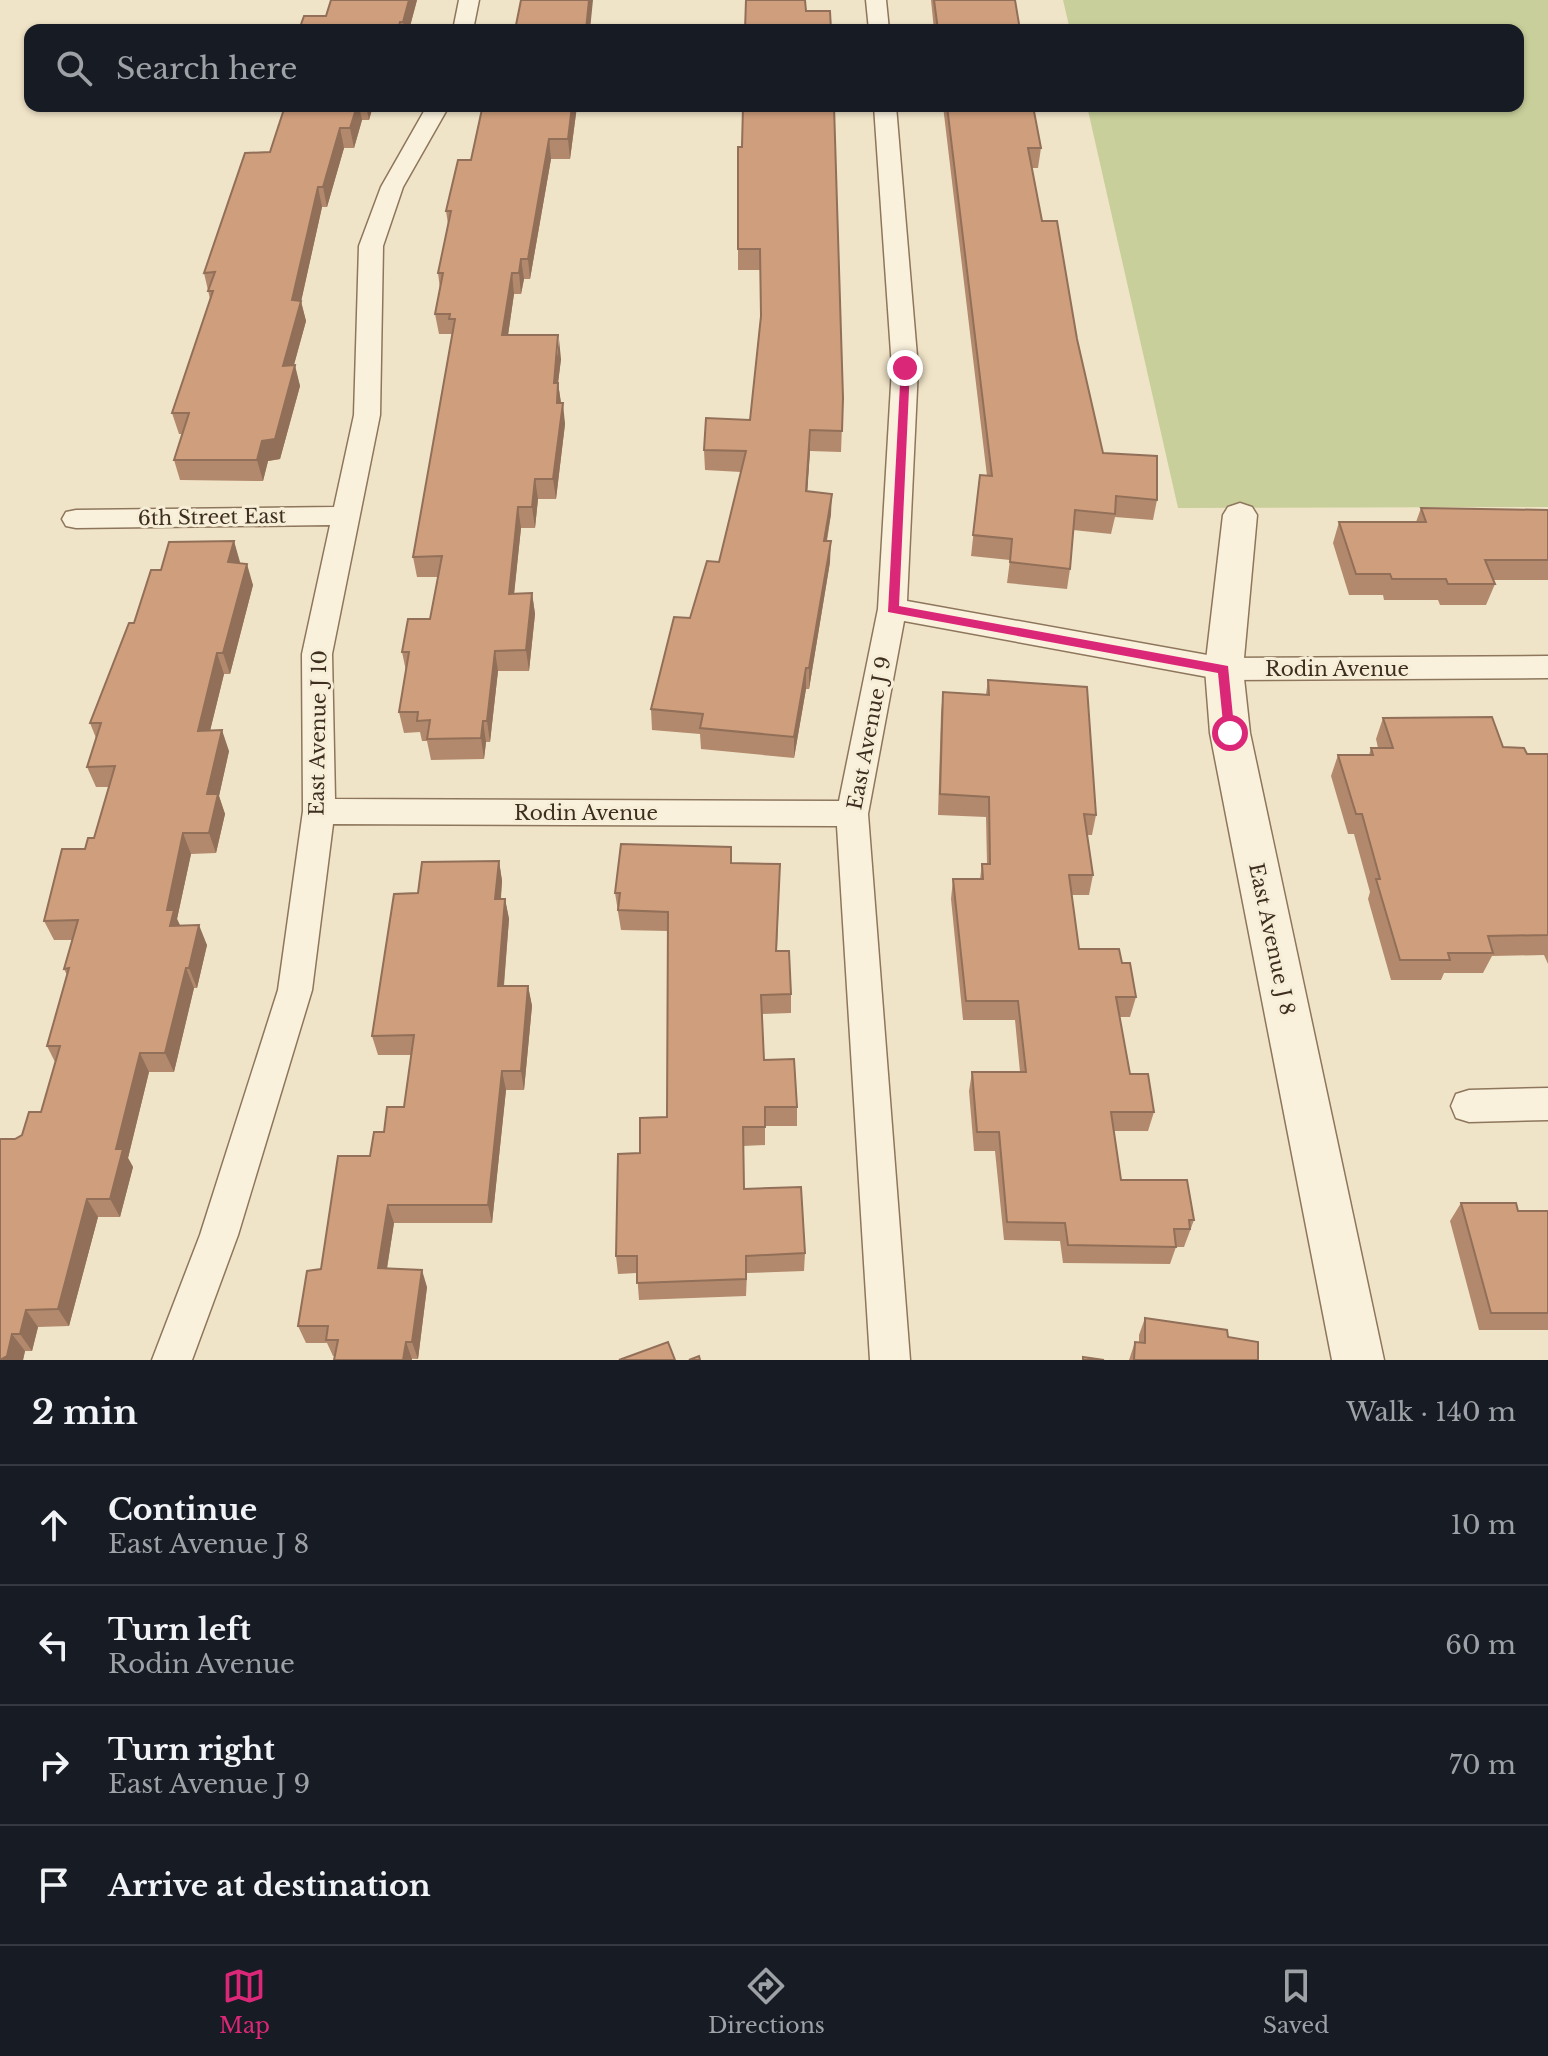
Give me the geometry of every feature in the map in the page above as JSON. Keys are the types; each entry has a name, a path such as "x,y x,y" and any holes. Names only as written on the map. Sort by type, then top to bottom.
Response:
{"street":[{"path":"464,24 469,0"},
{"path":"876,0 878,24"},
{"name":"East Avenue J 10","path":"172,1360 219,1235 295,990 319,811 317,654 367,415 371,246 392,187 435,112"},
{"name":"East Avenue J 9","path":"885,112 905,368 892,609 852,814 890,1360"},
{"name":"East Avenue J 8","path":"1240,515 1224,669 1230,733 1358,1360"},
{"name":"6th Street East","path":"76,519 347,516"},
{"name":"Rodin Avenue","path":"892,609 1224,669 1548,667"},
{"name":"Rodin Avenue","path":"319,811 852,814"},
{"path":"1469,1106 1548,1104"}],"green space":[{"path":"1063,0 1548,0 1548,507 1178,508 1088,112 1524,112 1524,24 1069,24"}],"building":[{"path":"331,0 409,0 403,22 400,24 301,24 304,16 326,16"},
{"path":"521,0 589,0 587,24 516,24"},
{"path":"746,0 805,0 806,11 830,11 831,24 745,24"},
{"path":"934,0 1015,0 1019,24 937,24"},
{"path":"283,112 355,112 350,128 340,128 323,187 318,187 292,300 301,301 283,366 295,365 275,439 262,441 257,460 174,460 189,413 172,413 213,291 208,291 215,272 204,273 245,153 270,152"},
{"path":"481,112 571,112 568,139 549,139 528,259 521,259 519,273 512,273 502,335 558,335 554,383 558,383 557,403 563,403 553,479 535,479 532,507 518,507 509,594 532,593 526,650 495,651 487,721 483,721 481,738 427,739 430,720 417,721 418,712 399,712 409,652 402,652 408,619 430,619 442,556 413,557 455,319 449,319 450,314 435,314 443,273 438,273 451,211 446,211 458,160 471,160"},
{"path":"743,112 834,112 842,431 810,430 806,491 832,494 824,541 831,541 794,737 700,728 703,714 651,709 674,617 690,618 707,561 719,562 746,451 704,450 706,418 750,420 761,316 760,249 738,249 738,147 742,147"},
{"path":"948,112 1034,112 1041,148 1028,148 1042,221 1057,221 1077,339 1103,453 1157,456 1157,500 1116,496 1115,514 1075,510 1070,569 1010,562 1012,539 973,535 980,475 992,476"},
{"path":"1421,508 1548,510 1548,560 1485,560 1495,584 1448,584 1446,579 1392,579 1390,574 1356,574 1339,522 1426,522"},
{"path":"234,541 228,562 247,564 223,653 217,653 198,731 222,730 207,794 218,794 209,833 183,833 167,910 174,910 170,926 199,925 165,1053 140,1053 116,1149 123,1149 110,1199 87,1199 58,1309 26,1310 20,1334 12,1334 7,1356 0,1360 0,1139 15,1139 22,1135 29,1112 41,1112 60,1046 47,1046 69,968 64,969 78,920 44,921 62,849 85,849 88,838 94,838 115,766 87,767 101,723 90,723 129,623 134,623 151,570 161,570 169,542"},
{"path":"988,680 1087,687 1096,815 1084,814 1093,875 1069,875 1079,949 1119,949 1122,963 1130,963 1136,997 1116,997 1130,1074 1148,1074 1154,1112 1111,1112 1121,1180 1187,1180 1194,1220 1189,1220 1190,1229 1174,1229 1176,1247 1068,1245 1065,1223 1007,1222 999,1132 977,1132 972,1072 1026,1072 1018,1001 966,1001 953,879 983,879 982,864 990,864 989,797 940,794 943,692 989,695"},
{"path":"1492,717 1503,747 1524,748 1527,754 1548,754 1548,935 1488,936 1493,953 1448,953 1450,960 1400,960 1376,879 1380,879 1362,814 1356,814 1338,755 1373,755 1371,748 1393,748 1383,718"},
{"path":"621,844 731,847 731,863 780,864 776,951 789,951 791,994 761,995 764,1060 794,1059 797,1107 765,1107 765,1127 743,1127 744,1189 801,1187 805,1253 746,1256 746,1279 637,1283 637,1256 616,1256 618,1154 640,1153 640,1118 667,1117 668,912 618,910 620,893 615,893"},
{"path":"499,861 495,899 505,899 498,986 528,986 521,1071 502,1071 488,1205 388,1205 378,1268 422,1270 412,1342 406,1342 403,1360 334,1360 338,1340 326,1340 328,1326 298,1326 307,1271 321,1269 338,1156 370,1156 374,1132 384,1132 387,1107 404,1107 414,1035 372,1036 394,894 418,893 422,862"},
{"path":"1461,1203 1516,1203 1518,1211 1548,1211 1548,1313 1491,1313"},
{"path":"1145,1318 1227,1330 1228,1337 1258,1342 1258,1360 1134,1360 1135,1342 1145,1343"},
{"path":"668,1342 675,1360 619,1360"}],"route":[{"path":"905,368 892,609 1224,669 1230,733"}]}
